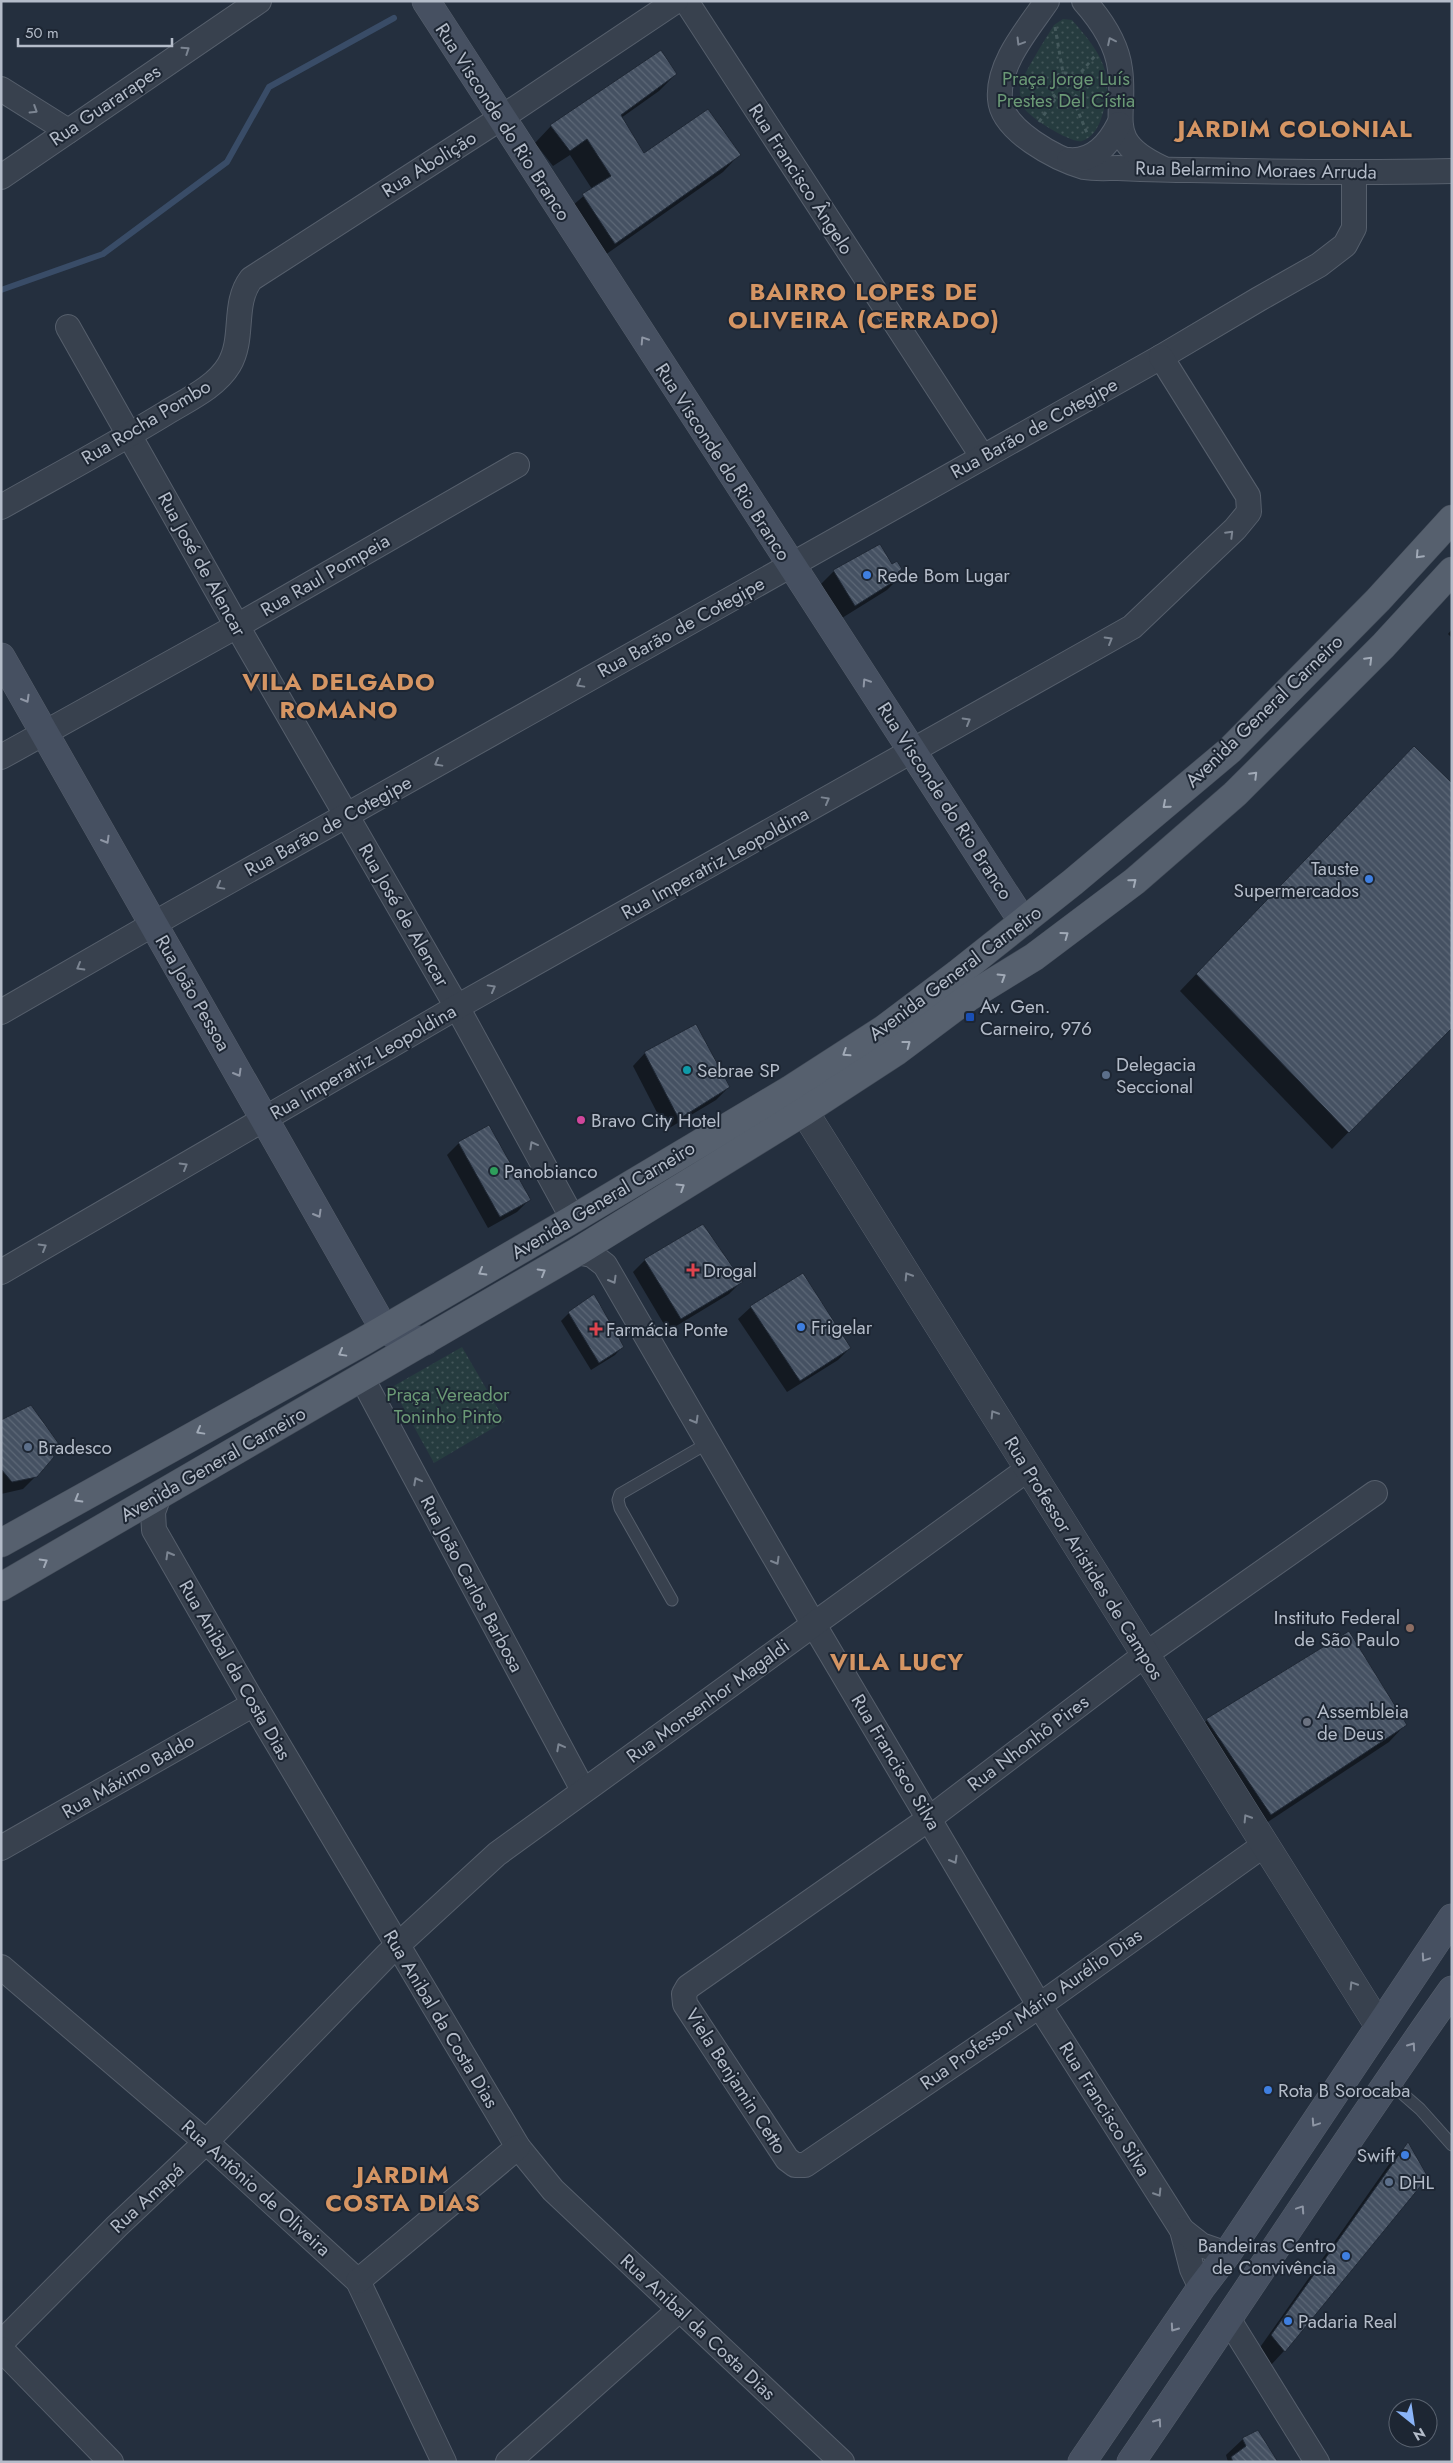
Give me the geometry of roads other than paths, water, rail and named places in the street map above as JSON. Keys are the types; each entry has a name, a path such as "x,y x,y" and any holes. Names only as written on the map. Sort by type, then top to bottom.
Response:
{"main road":[{"name":"Rua Visconde do Rio Branco","path":"426,1 1023,922"},
{"name":"Avenida General Carneiro","path":"1,1543 384,1329 574,1219 790,1089 884,1029 957,974 1132,835 1230,750 1378,600 1452,519"},
{"name":"Avenida General Carneiro","path":"1,1587 577,1252 805,1111 897,1051 969,998 1034,957 1135,881 1235,794 1383,646 1452,571"},
{"name":"Rua João Pessoa","path":"1,657 384,1329"},
{"path":"384,1329 404,1338 425,1341"},
{"path":"1082,2462 1201,2288 1228,2254 1452,1918"},
{"path":"1131,2462 1229,2320 1387,2080 1452,1990"},
{"path":"1379,2026 1387,2048 1387,2080"},
{"path":"1228,2254 1274,2250"},
{"path":"1201,2288 1229,2320"}],"street":[{"name":"Rua Guararapes","path":"1,176 259,1"},
{"name":"Rua Abolição","path":"241,301 243,290 251,279 501,118 676,1"},
{"name":"Rua Francisco Ângelo","path":"686,1 982,456"},
{"path":"1083,3 1106,31 1118,57 1120,70 1119,124 1123,137 1133,150 1146,160 1166,170"},
{"name":"Rua Belarmino Moraes Arruda","path":"1048,6 1008,63 1000,87 1000,100 1005,116 1013,127 1062,159 1086,167 1166,170 1354,173 1452,171"},
{"path":"1,89 68,130"},
{"path":"1062,159 1075,160 1091,157 1105,147 1119,124"},
{"name":"Rua Barão de Cotegipe","path":"1,1012 153,924 982,456 1161,358 1258,299 1319,266 1345,244 1354,228 1354,173"},
{"name":"Rua Rocha Pombo","path":"1,507 130,435 204,390 229,366 238,345 241,301"},
{"name":"Rua José de Alencar","path":"68,327 237,626 457,1008 574,1219"},
{"name":"Rua Imperatriz Leopoldina","path":"1,1272 457,1008 1132,627 1235,529 1249,512 1248,496 1161,358"},
{"name":"Rua Raul Pompeia","path":"1,757 237,626 517,465"},
{"name":"Rua Professor Aristides de Campos","path":"790,1089 1379,2026"},
{"name":"Rua Francisco Silva","path":"577,1252 592,1255 605,1265 814,1625 1039,2005 1182,2230 1192,2269 1201,2288"},
{"name":"Rua João Carlos Barbosa","path":"362,1378 583,1790"},
{"name":"Rua Monsenhor Magaldi","path":"397,1946 497,1854 1028,1470"},
{"name":"Rua Nhonhô Pires","path":"684,1994 688,1988 930,1818 1146,1654 1374,1493"},
{"name":"Rua Anibal da Costa Dias","path":"159,1496 152,1512 154,1530 254,1704 518,2147 553,2190 842,2462"},
{"name":"Rua Máximo Baldo","path":"1,1848 254,1704"},
{"name":"Rua Professor Mário Aurélio Dias","path":"795,2165 805,2165 1039,2005 1264,1845"},
{"name":"Rua Amapá","path":"1,2343 117,2226 206,2142 397,1946"},
{"name":"Rua Antônio de Oliveira","path":"1,1968 206,2142 358,2281 444,2462"},
{"name":"Viela Benjamin Cetto","path":"684,1994 685,2004 787,2159 795,2165"},
{"path":"358,2281 518,2147"},
{"name":"Rua Francisco Silva","path":"1182,2230 1201,2244 1228,2254"},
{"path":"508,2462 679,2310"},
{"path":"1229,2320 1317,2462"},
{"path":"1,2349 111,2462"}],"lane":[{"path":"672,1600 620,1508 618,1500 620,1494 708,1443"},
{"path":"1387,2080 1420,2109 1452,2145"}],"waterway":[{"path":"1,290 103,254 227,162 269,87 394,18"}],"place":[{"name":"Rede Bom Lugar","path":"867,575"},
{"name":"Tauste Supermercados","path":"1369,879"},
{"name":"Av. Gen. Carneiro, 976","path":"970,1017"},
{"name":"Sebrae SP","path":"687,1070"},
{"name":"Delegacia Seccional","path":"1106,1075"},
{"name":"Bravo City Hotel","path":"581,1120"},
{"name":"Panobianco","path":"494,1171"},
{"name":"Drogal","path":"693,1270"},
{"name":"Frigelar","path":"801,1327"},
{"name":"Farmácia Ponte","path":"596,1329"},
{"name":"Bradesco","path":"28,1447"},
{"name":"Instituto Federal de São Paulo","path":"1410,1628"},
{"name":"Assembleia de Deus","path":"1307,1722"},
{"name":"Rota B Sorocaba","path":"1268,2090"},
{"name":"Swift","path":"1405,2155"},
{"name":"DHL","path":"1389,2182"},
{"name":"Bandeiras Centro de Convivência","path":"1346,2256"},
{"name":"Padaria Real","path":"1288,2321"}],"district":[{"name":"JARDIM COLONIAL","path":"1295,128"},
{"name":"BAIRRO LOPES DE OLIVEIRA (CERRADO)","path":"864,305"},
{"name":"VILA DELGADO ROMANO","path":"339,695"},
{"name":"VILA LUCY","path":"897,1661"},
{"name":"JARDIM COSTA DIAS","path":"403,2188"}],"park label":[{"name":"Praça Jorge Luís Prestes Del Cístia","path":"1066,89"},
{"name":"Praça Vereador Toninho Pinto","path":"448,1405"}]}
